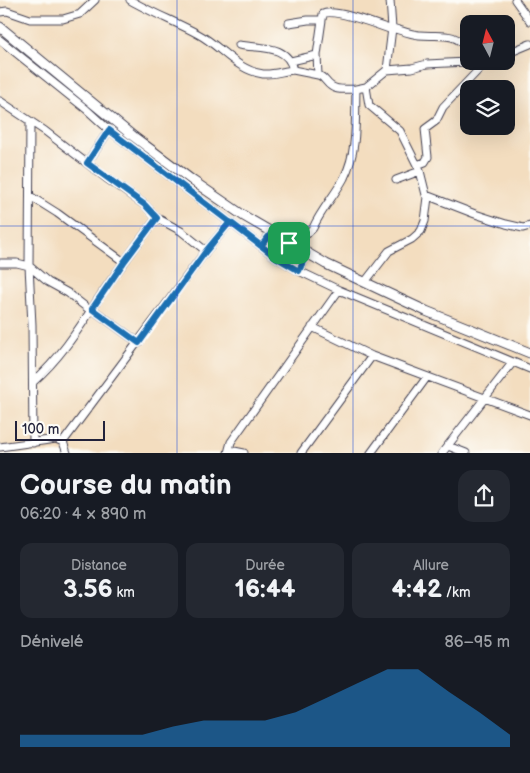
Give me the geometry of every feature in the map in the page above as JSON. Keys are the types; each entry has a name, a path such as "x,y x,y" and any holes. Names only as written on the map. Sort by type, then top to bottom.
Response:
{"main road":[{"path":"0,28 157,155 208,192 289,243 426,311 530,353"}],"street":[{"path":"0,12 6,11 30,19 63,19 80,14 90,7 95,0"},
{"path":"130,0 151,13 199,34 245,68 262,74 276,74 293,70 323,76 330,85 336,88 356,90 366,87 387,70 412,68 427,64 460,63"},
{"path":"387,70 392,29 390,0"},
{"path":"515,0 530,21"},
{"path":"318,75 317,54 322,20 323,14 328,12 416,35 438,35 456,38 460,42"},
{"path":"289,23 322,20"},
{"path":"0,40 86,109 109,130 277,258 339,290 530,369"},
{"path":"515,50 530,44"},
{"path":"238,45 275,50 284,54 291,61 293,70"},
{"path":"291,61 317,54"},
{"path":"396,180 419,168 425,162 428,157 425,130 436,121 443,107 478,70"},
{"path":"366,87 368,103 400,132 419,168 423,179 424,193 428,197 518,227 530,226"},
{"path":"289,243 307,234 313,228 344,177 349,165 356,128 356,90"},
{"path":"0,101 145,205 157,218 181,231 206,251"},
{"path":"30,121 29,266 34,443"},
{"path":"87,163 109,130"},
{"path":"30,196 57,213 124,262"},
{"path":"365,282 389,251 412,239 421,231 425,221 428,197"},
{"path":"32,382 65,349 124,262 157,218"},
{"path":"63,442 139,343 206,251 230,222"},
{"path":"261,246 272,232"},
{"path":"299,271 307,253"},
{"path":"0,263 17,263 29,266 48,282 68,293 139,343"},
{"path":"244,453 228,452 232,442 339,290"},
{"path":"312,328 372,356 530,415"},
{"path":"301,453 372,356"},
{"path":"442,453 513,362"},
{"path":"370,453 427,377"},
{"path":"0,448 56,439 63,442 67,453"},
{"path":"448,446 466,453"}],"route":[{"path":"289,243 272,232 261,246 230,222 109,130 87,163 145,205 157,218 92,309 139,343 206,251 230,222 277,258 299,271 307,253 289,243"}]}
